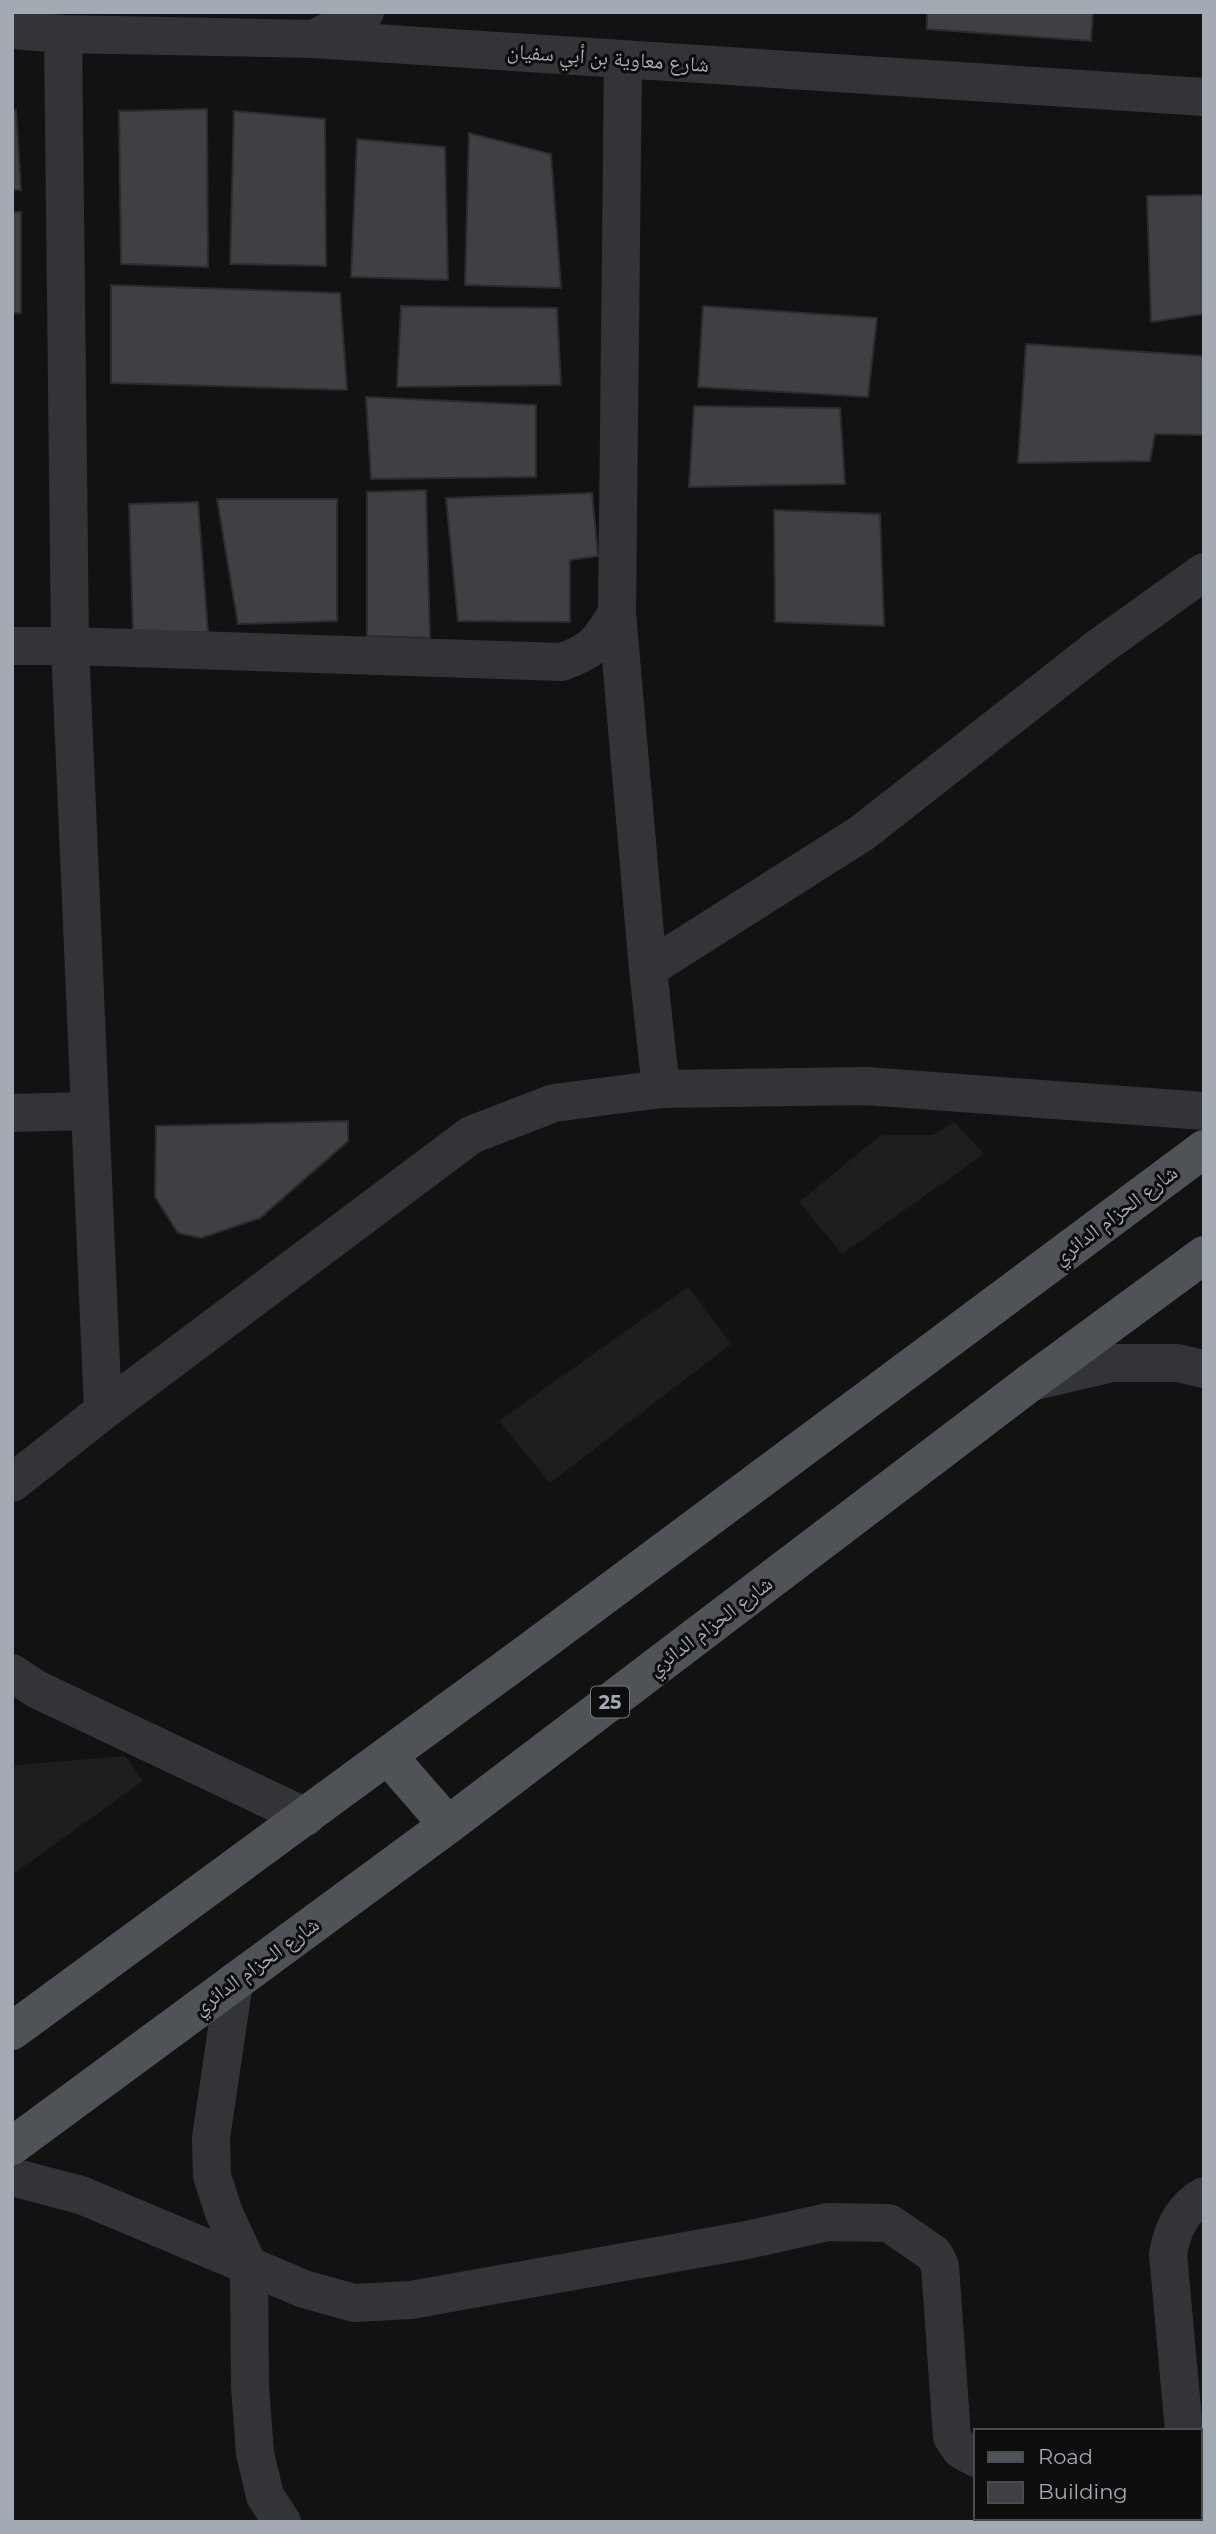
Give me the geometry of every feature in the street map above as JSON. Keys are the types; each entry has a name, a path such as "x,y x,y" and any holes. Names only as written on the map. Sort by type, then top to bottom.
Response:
{"main road":[{"name":"شارع الحزام الدائري","path":"12,2031 306,1817 1204,1149"},
{"name":"شارع الحزام الدائري","path":"12,2146 448,1825 1031,1382 1204,1255"},
{"path":"388,1756 448,1825"}],"street":[{"path":"314,38 365,12"},
{"name":"شارع معاوية بن أبي سفيان","path":"12,30 63,34 314,38 1204,97"},
{"path":"63,34 70,646 103,1411"},
{"path":"623,59 618,613 648,969 661,1089"},
{"path":"648,969 862,833 1098,648 1204,572"},
{"path":"12,646 562,663 586,654 603,636 618,613"},
{"path":"12,1483 103,1411 471,1135 554,1103 661,1089 866,1086 1204,1111"},
{"path":"12,1113 90,1111"},
{"path":"1031,1382 1112,1363 1177,1363 1204,1369"},
{"path":"12,1673 36,1689 306,1817"},
{"path":"234,1982 211,2138 212,2176 224,2213 249,2267 250,2387 255,2453 265,2496 282,2522"},
{"path":"12,2177 81,2195 304,2289 354,2303 411,2300 747,2240 828,2222 888,2223 934,2254 940,2266 952,2437 961,2450 974,2457"},
{"path":"1184,2429 1168,2254 1171,2237 1181,2216 1195,2201 1204,2196"}],"shaded area":[{"path":"954,1122 984,1154 842,1254 799,1202 881,1135 933,1135"},
{"path":"688,1287 731,1344 550,1483 499,1421"},
{"path":"125,1756 143,1781 12,1875 12,1768 17,1765"}],"building":[{"path":"927,12 1093,12 1091,41 927,29"},
{"path":"207,109 208,267 121,264 119,111"},
{"path":"12,110 16,110 21,190 12,190"},
{"path":"234,111 325,119 326,266 230,264"},
{"path":"469,133 551,154 561,288 465,285"},
{"path":"357,139 445,147 448,280 351,277"},
{"path":"1204,195 1204,314 1151,322 1147,196"},
{"path":"12,212 21,212 21,313 12,313"},
{"path":"111,285 340,293 347,390 111,383"},
{"path":"401,306 557,308 561,385 397,387"},
{"path":"703,306 877,318 868,397 698,387"},
{"path":"1026,344 1204,356 1204,435 1155,434 1150,461 1018,463"},
{"path":"366,397 536,405 536,477 371,479"},
{"path":"694,406 840,408 845,484 689,487"},
{"path":"426,490 430,638 367,636 367,492"},
{"path":"592,493 598,556 570,560 570,622 458,621 446,498"},
{"path":"217,499 337,499 337,621 238,624"},
{"path":"198,502 208,632 133,632 129,504"},
{"path":"774,510 880,514 884,626 775,622"},
{"path":"348,1121 348,1141 260,1218 201,1238 178,1233 155,1197 156,1126"}]}
